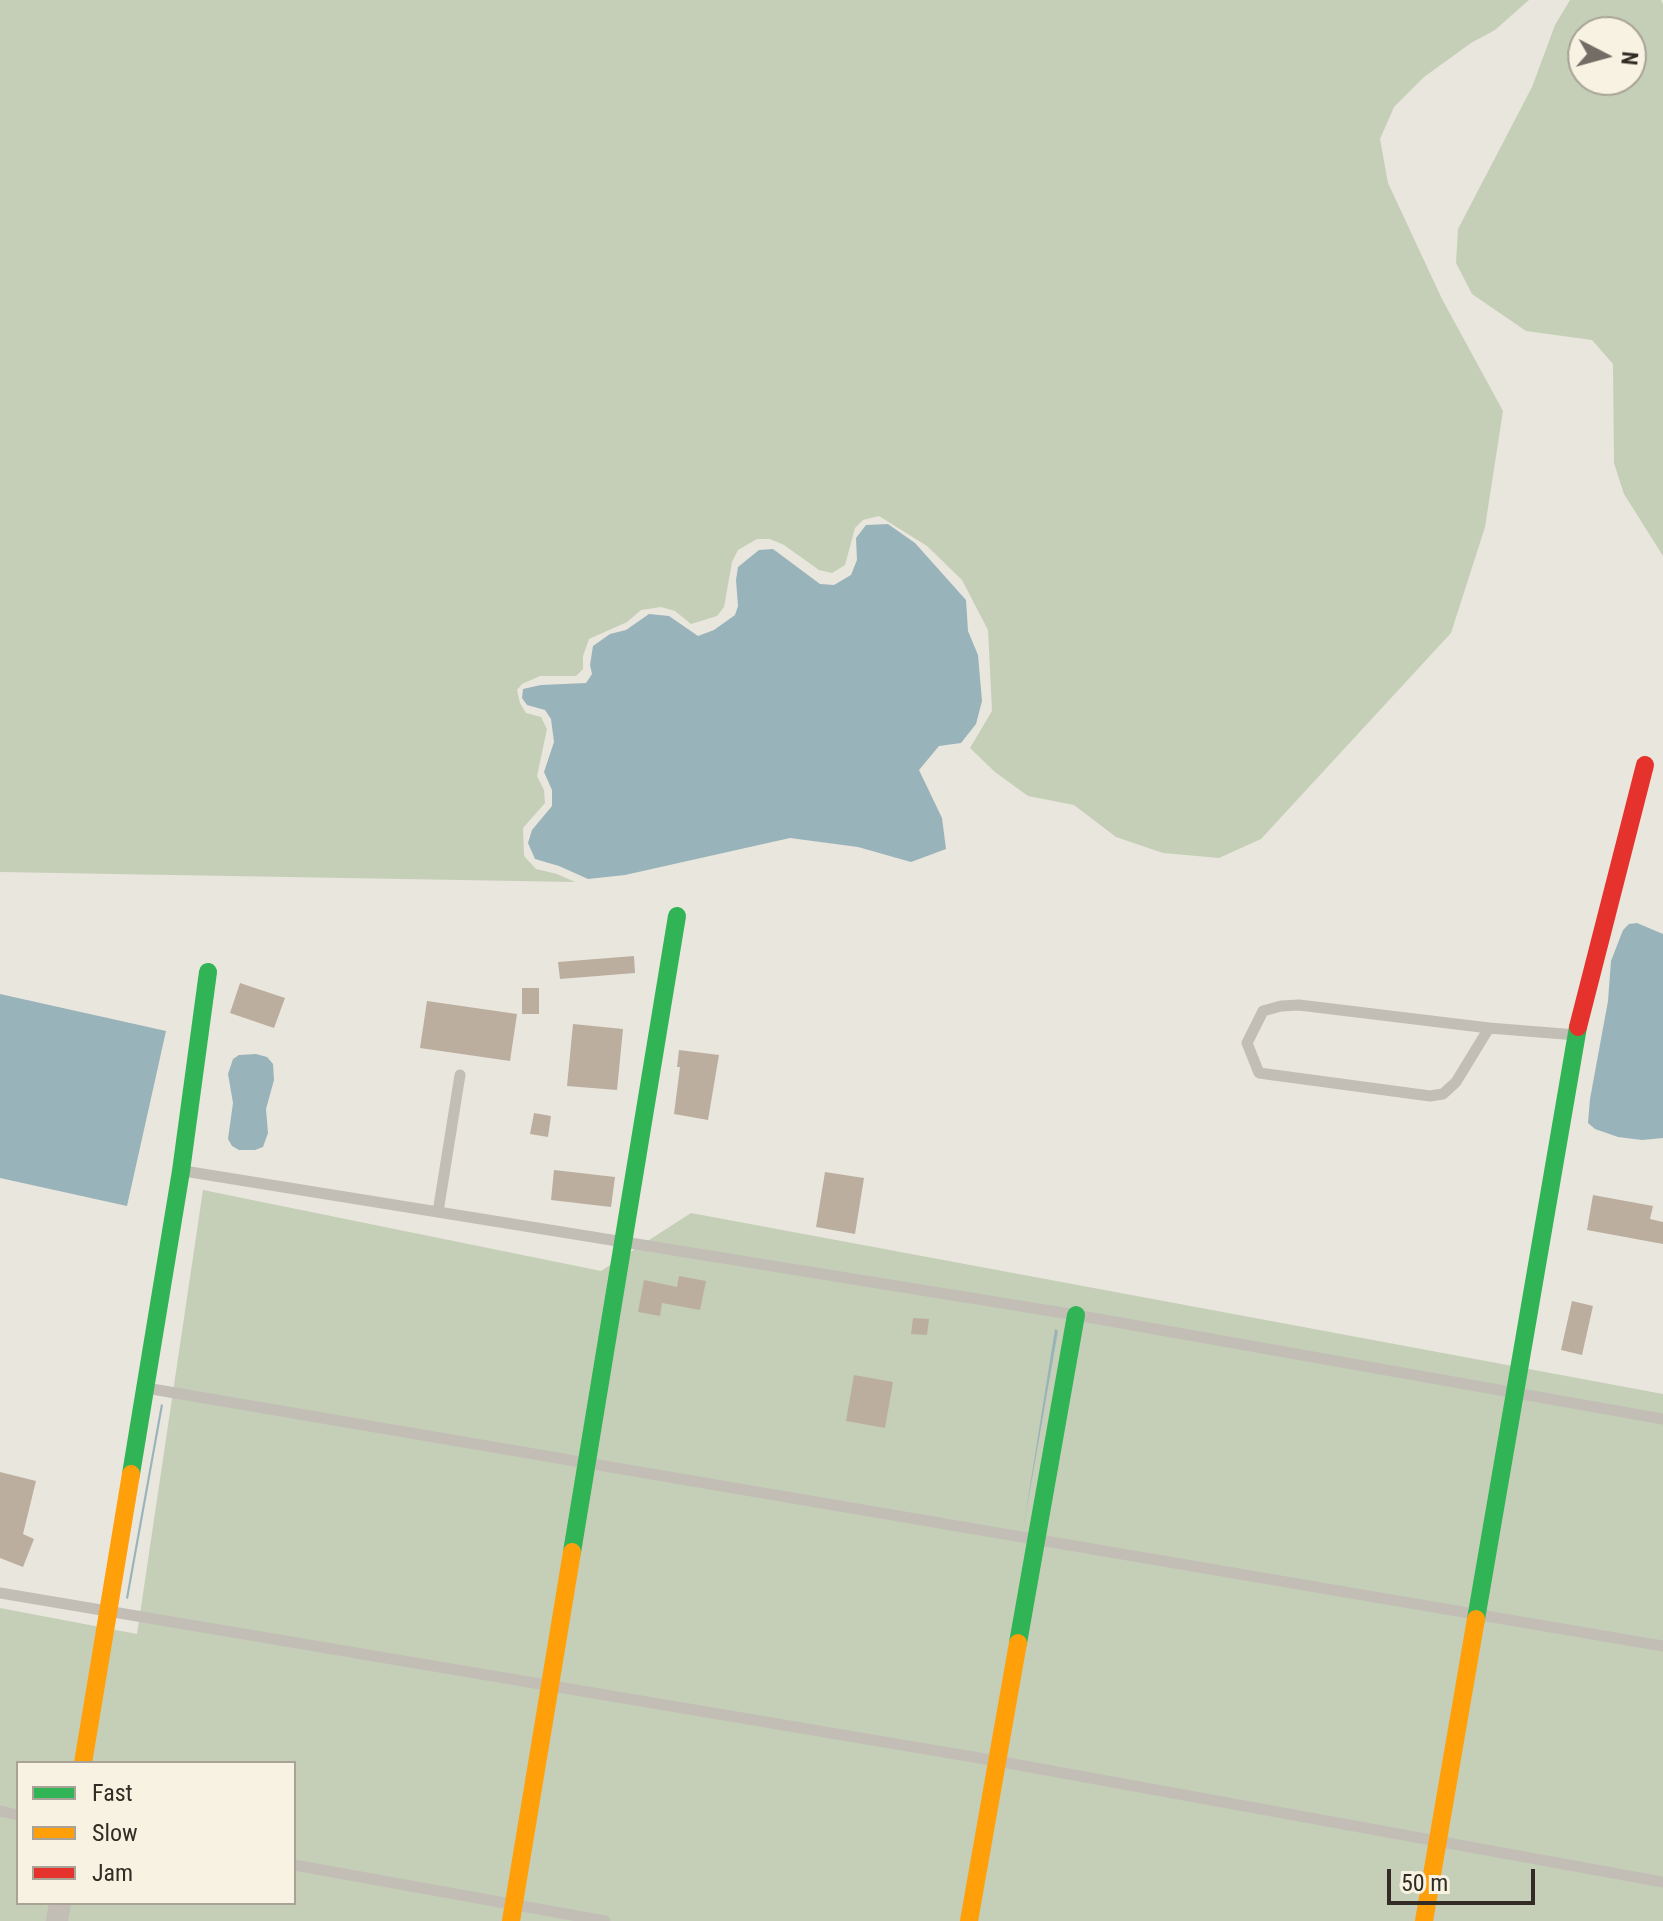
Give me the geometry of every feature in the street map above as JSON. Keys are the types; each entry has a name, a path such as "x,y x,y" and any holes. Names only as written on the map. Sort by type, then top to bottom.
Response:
{"street":[{"path":"1424,1921 1576,1035 1645,765"},
{"path":"512,1913 677,916"},
{"path":"83,1761 181,1171 208,972"},
{"path":"969,1921 1076,1315"}],"lane":[{"path":"1489,1028 1456,1082 1443,1094 1430,1096 1259,1073 1247,1043 1263,1011 1299,1005 1489,1028 1576,1035"},
{"path":"438,1212 460,1075"},
{"path":"181,1171 1076,1315 1663,1419"},
{"path":"145,1388 1663,1646"},
{"path":"0,1593 997,1761 1663,1882"},
{"path":"296,1865 512,1913 605,1921"}],"green space":[{"path":"0,0 1529,0 1495,30 1471,43 1424,77 1394,107 1380,139 1388,183 1442,299 1503,411 1485,527 1451,633 1261,839 1219,858 1163,853 1116,837 1074,805 1028,796 995,772 970,748 992,711 988,630 962,580 927,546 879,516 863,520 855,528 845,565 832,573 819,570 784,545 770,539 757,539 738,550 732,562 724,607 717,616 691,624 675,611 661,607 641,610 627,622 589,639 583,656 583,669 576,676 540,676 522,684 517,690 526,713 541,717 547,729 537,776 544,790 545,803 523,828 524,856 536,869 575,882 0,872"},
{"path":"1570,0 1661,0 1663,556 1624,494 1614,463 1613,364 1592,340 1526,331 1472,294 1456,263 1458,229 1532,87 1555,25"},
{"path":"203,1190 601,1271 691,1213 1663,1394 1663,1921 0,1921 0,1608 137,1634"}],"water":[{"path":"888,524 915,543 966,600 968,631 978,655 982,701 976,724 961,743 939,746 919,770 942,818 946,849 911,862 858,847 790,838 625,875 588,879 535,859 528,843 532,830 552,806 552,790 544,772 554,742 551,719 545,710 527,705 522,698 523,689 586,683 592,674 593,646 610,634 626,630 649,614 669,616 698,636 714,630 735,615 738,606 738,567 759,550 773,549 820,584 834,585 851,575 857,560 856,538 866,525"},
{"path":"1637,923 1663,934 1663,1138 1642,1140 1618,1137 1595,1129 1588,1123 1608,1001 1611,961 1623,930 1629,924"},
{"path":"0,994 166,1031 127,1206 0,1178"},
{"path":"239,1055 267,1057 273,1064 274,1080 266,1109 268,1133 263,1147 239,1150 228,1139 233,1103 228,1074 233,1059"},
{"path":"1055,1329 1058,1331 1024,1524"},
{"path":"163,1405 128,1599 126,1598"}],"building":[{"path":"634,956 635,973 560,979 558,962"},
{"path":"240,983 285,998 274,1028 230,1013"},
{"path":"522,988 539,988 539,1014 522,1014"},
{"path":"427,1001 517,1014 510,1061 420,1048"},
{"path":"573,1024 623,1029 617,1090 567,1086"},
{"path":"679,1050 719,1055 708,1120 674,1114"},
{"path":"534,1113 551,1116 548,1137 530,1134"},
{"path":"554,1170 615,1177 611,1207 551,1200"},
{"path":"825,1172 864,1178 855,1234 816,1227"},
{"path":"1593,1195 1653,1206 1650,1219 1663,1222 1663,1244 1587,1230"},
{"path":"679,1276 706,1281 700,1310 662,1303 660,1316 638,1312 644,1280 677,1287"},
{"path":"1572,1301 1593,1306 1582,1355 1561,1350"},
{"path":"913,1318 929,1319 927,1335 911,1334"},
{"path":"854,1375 893,1382 885,1428 846,1421"},
{"path":"0,1472 36,1481 23,1534 34,1539 23,1567 0,1558"}],"traffic: fast":[{"path":"572,1552 677,916"},
{"path":"131,1474 181,1171 208,972"},
{"path":"1476,1619 1578,1027"},
{"path":"1018,1643 1076,1315"}],"traffic: slow":[{"path":"83,1761 131,1474"},
{"path":"511,1921 572,1552"},
{"path":"1424,1921 1476,1619"},
{"path":"969,1921 1018,1643"}],"traffic: jam":[{"path":"1578,1027 1645,765"}]}
